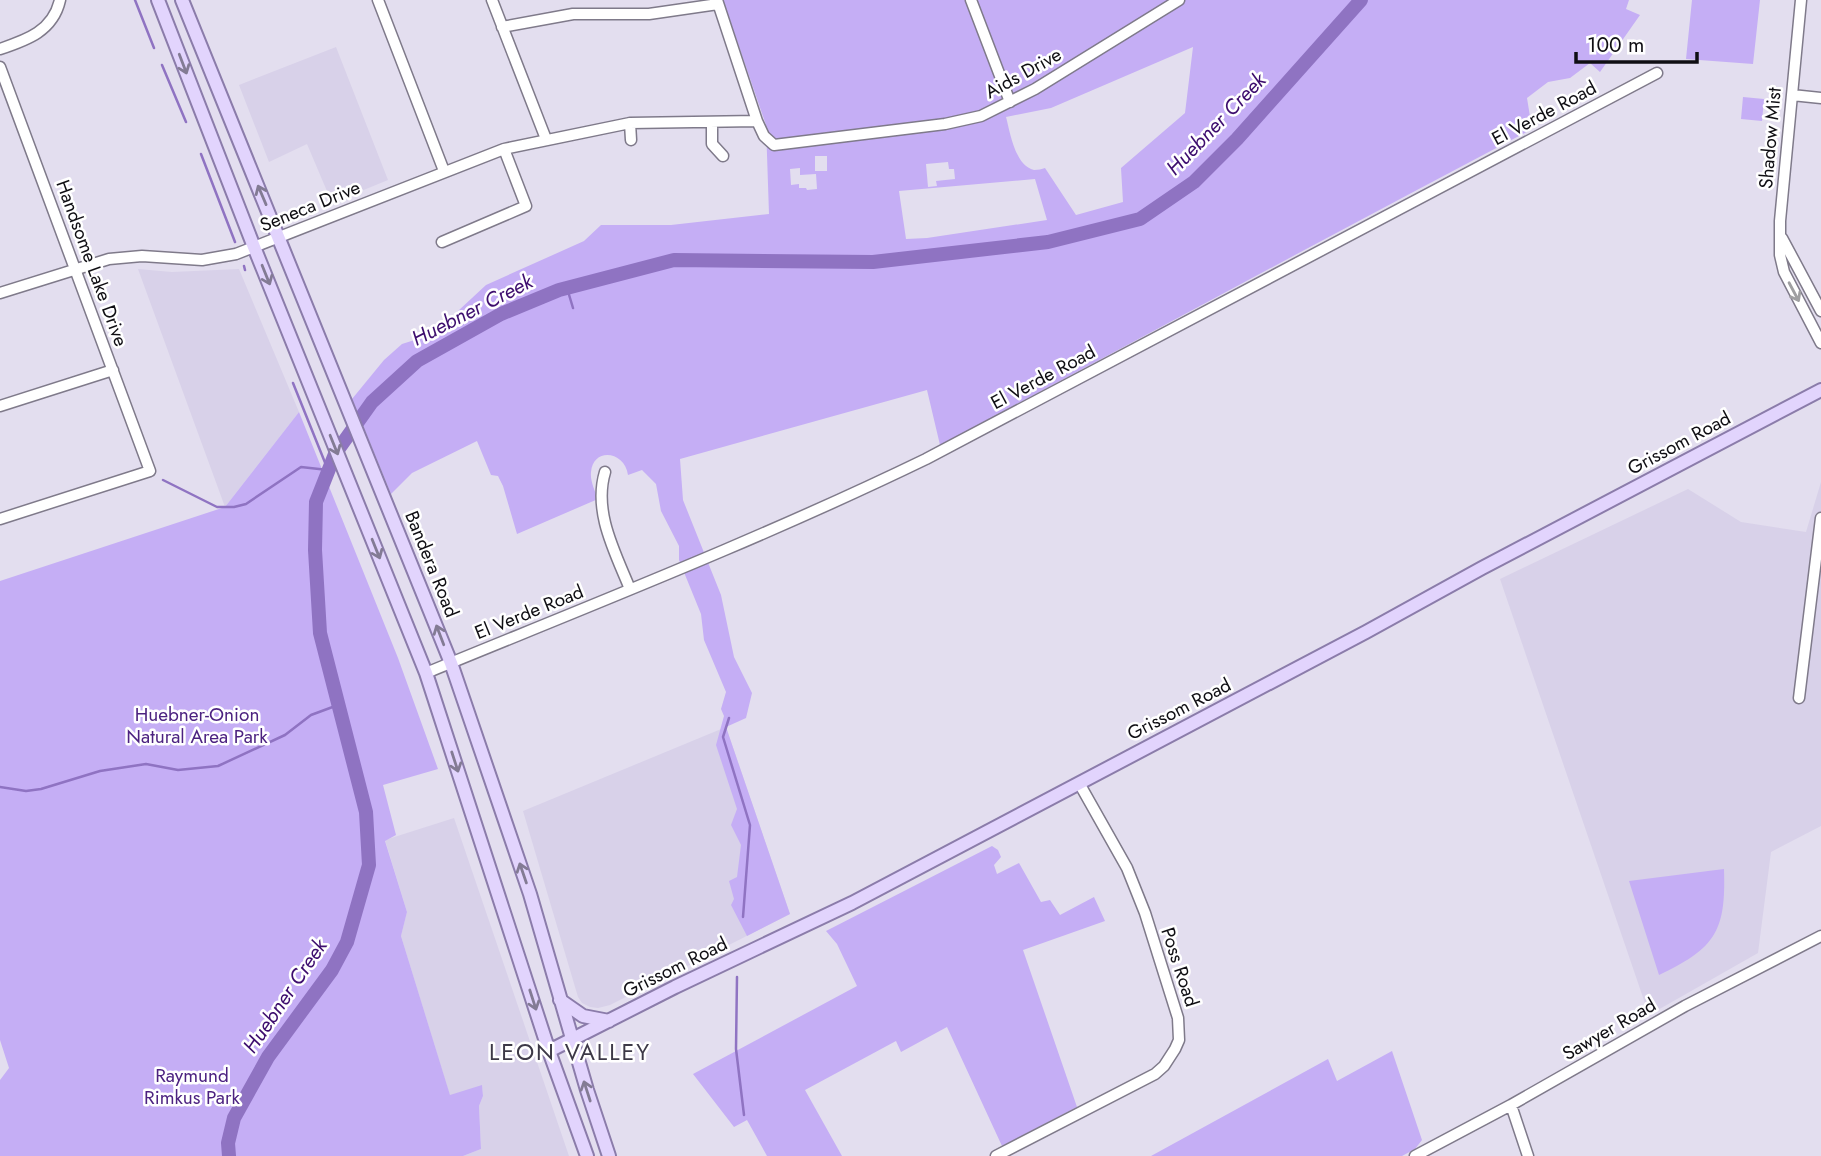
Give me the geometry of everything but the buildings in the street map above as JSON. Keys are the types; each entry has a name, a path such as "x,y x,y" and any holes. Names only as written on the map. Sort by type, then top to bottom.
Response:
{"main road":[{"path":"158,0 254,247 426,673 549,1051 587,1156"},
{"name":"Bandera Road","path":"182,0 451,663 530,894 609,1156"},
{"name":"Grissom Road","path":"549,1051 852,904 1821,390"},
{"path":"560,1000 583,1016 609,1021"}],"street":[{"path":"0,49 38,34 54,17 61,0"},
{"path":"378,0 444,171"},
{"path":"492,0 546,139"},
{"path":"971,0 1010,102"},
{"name":"Aids Drive","path":"757,121 768,142 774,145 945,124 981,116 1010,102 1179,0"},
{"name":"Shadow Mist","path":"1801,0 1780,221 1780,255 1784,272 1821,343"},
{"path":"502,27 573,14 649,14 717,2 757,121"},
{"name":"Handsome Lake Drive","path":"0,67 150,471 0,519"},
{"name":"El Verde Road","path":"426,673 860,491 926,459 1657,73"},
{"path":"1792,95 1821,98"},
{"name":"Seneca Drive","path":"0,293 125,257 185,260 219,258 254,247 504,149 546,139 630,123 757,121"},
{"path":"712,122 712,144 723,156"},
{"path":"630,123 631,141"},
{"path":"442,242 526,206 504,149"},
{"name":"Shadow Mist","path":"1782,238 1821,311"},
{"path":"0,406 113,370"},
{"path":"605,472 600,500 608,533 630,589"},
{"path":"1799,698 1821,518"},
{"name":"Poss Road","path":"996,1156 1150,1077 1164,1066 1179,1040 1178,1018 1140,901 1127,868 1079,783"},
{"name":"Sawyer Road","path":"1415,1156 1685,1006 1821,936"},
{"path":"1511,1105 1528,1156"}],"shaded area":[{"path":"336,47 388,180 332,203 307,144 269,162 239,85"},
{"path":"138,269 172,272 239,269 299,412 225,507"},
{"path":"1821,482 1821,826 1771,852 1758,953 1649,1015 1500,579 1688,489 1741,522 1806,532"},
{"path":"726,727 790,914 610,1005 598,1008 582,1003 523,811"},
{"path":"454,818 569,1156 463,1156 481,1149 479,1106 483,1096 482,1086 450,1096 401,936 407,912 385,840"}],"green space":[{"path":"723,0 1629,0 1626,9 1640,15 1600,72 1590,63 1570,78 1548,82 1527,98 1532,129 940,445 927,390 680,459 683,500 721,595 734,657 752,693 746,718 726,727 790,914 747,936 731,905 734,899 729,881 737,877 741,845 731,825 737,809 716,745 724,716 721,709 726,692 704,640 701,614 679,560 679,546 661,511 656,484 642,470 628,475 626,467 616,457 603,456 593,464 591,472 598,499 517,534 503,486 498,476 491,475 477,441 412,473 391,494 352,399 384,360 402,344 446,330 458,311 486,285 584,241 601,225 671,225 769,214 766,125","holes":["1193,47 1185,113 1121,168 1123,202 1076,215 1045,168 1034,170 1022,162 1014,148 1006,117 1051,108","815,156 827,156 827,171 815,171","948,162 949,169 954,169 955,179 936,181 937,186 928,187 926,164","800,168 800,175 816,174 817,189 807,190 799,188 799,184 791,185 790,169","1035,179 1047,220 906,239 899,191"]},
{"path":"1692,0 1760,0 1753,64 1686,59"},
{"path":"1743,97 1764,99 1762,121 1741,119"},
{"name":"Huebner-Onion Natural Area Park","path":"299,412 398,658 438,769 383,785 396,835 385,841 407,912 401,936 450,1095 482,1085 483,1096 479,1106 481,1149 463,1156 0,1156 0,1080 9,1068 0,1040 0,581 225,507"},
{"path":"992,846 998,850 1001,857 994,865 997,874 1019,863 1041,902 1050,900 1060,915 1094,897 1105,921 1023,950 1077,1107 1002,1146 947,1027 901,1052 896,1041 805,1090 842,1156 767,1156 747,1120 734,1127 693,1074 857,986 837,944 826,931"},
{"path":"1724,869 1723,908 1714,935 1693,956 1659,975 1629,881"},
{"path":"1392,1051 1422,1140 1415,1149 1402,1156 1151,1156 1328,1059 1337,1081"}],"waterway":[{"path":"135,0 154,48"},
{"name":"Huebner Creek","path":"229,1156 228,1143 234,1118 268,1057 332,970 347,942 369,865 366,812 320,633 315,550 316,502 335,454 372,402 417,361 501,314 559,290 674,260 873,262 1048,242 1140,219 1194,182 1237,139 1361,0"},
{"path":"162,65 186,122"},
{"path":"201,154 235,242"},
{"path":"244,266 245,270"},
{"path":"567,288 573,308"},
{"path":"163,480 217,507 234,507 246,504 301,467 328,470 293,383"},
{"path":"0,787 26,791 41,789 100,771 146,764 178,770 218,766 285,735 311,715 338,705"},
{"path":"729,718 723,737 750,825 743,917"},
{"path":"737,977 736,1049 744,1115"}],"district":[{"name":"LEON VALLEY","path":"570,1052"}],"park label":[{"name":"Raymund Rimkus Park","path":"192,1086"}]}
